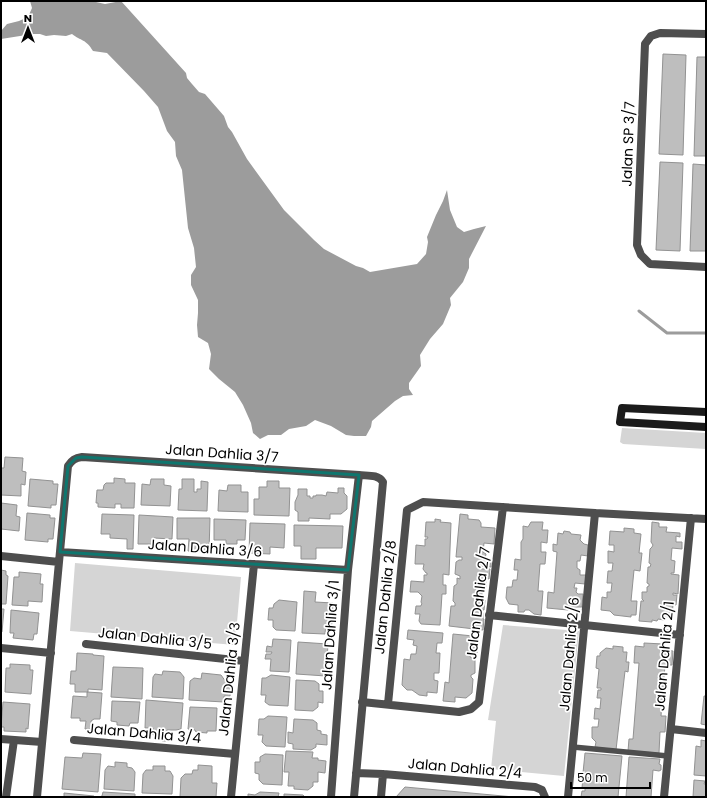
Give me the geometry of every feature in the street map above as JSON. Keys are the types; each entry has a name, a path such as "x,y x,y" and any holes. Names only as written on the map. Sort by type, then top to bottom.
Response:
{"street":[{"name":"Jalan SP 3/7","path":"706,34 660,34 651,36 645,44 637,246 641,255 650,264 706,267"},
{"path":"706,412 622,408 620,422 706,427"},
{"name":"Jalan Dahlia 3/7","path":"60,552 68,466 76,458 82,457 378,477 383,482 362,702"},
{"name":"Jalan Dahlia 3/1","path":"331,797 348,570 359,475"},
{"name":"Jalan Dahlia 2/8","path":"388,704 407,510 423,502 503,507"},
{"path":"503,507 706,519"},
{"name":"Jalan Dahlia 2/7","path":"388,704 459,712 471,709 478,702 503,507"},
{"name":"Jalan Dahlia 2/6","path":"568,797 595,513"},
{"name":"Jalan Dahlia 2/1","path":"664,797 691,518"},
{"path":"37,797 60,552"},
{"name":"Jalan Dahlia 3/6","path":"60,552 348,570"},
{"path":"1,556 59,562"},
{"name":"Jalan Dahlia 3/3","path":"231,797 254,564"},
{"path":"489,615 680,635"},
{"name":"Jalan Dahlia 3/5","path":"86,644 244,661"},
{"path":"1,648 51,653"},
{"path":"354,797 362,702 388,704"},
{"path":"671,729 706,733"},
{"path":"1,739 42,742"},
{"path":"6,797 14,740"},
{"name":"Jalan Dahlia 3/4","path":"74,740 235,754"},
{"name":"Jalan Dahlia 2/4","path":"356,773 535,787 542,790 545,797"},
{"path":"381,797 384,774"}],"lane":[{"path":"573,746 668,756"}],"highlighted area":[{"path":"82,457 359,475 348,570 60,552 68,466 76,458"}],"shaded area":[{"path":"30,1 88,1 105,4 121,1 186,73 187,78 199,92 205,94 224,116 228,127 247,159 284,210 324,249 356,266 370,272 417,264 426,254 428,242 427,237 447,190 450,210 457,227 464,232 486,226 469,259 469,268 463,282 450,298 451,305 443,324 430,339 420,355 421,366 409,383 409,389 413,395 403,396 395,401 372,421 371,427 366,436 346,435 331,426 315,420 306,426 289,429 281,435 268,435 260,439 253,433 251,423 235,392 209,369 211,354 208,343 198,337 198,300 191,285 191,275 196,267 194,248 188,228 182,170 176,156 175,142 167,131 158,107 107,53 93,51 86,42 72,34 66,36 46,36 32,34 1,39 1,31 7,24 28,17 32,8"},
{"path":"622,428 706,433 706,449 623,444 620,442"},
{"path":"75,563 241,577 235,645 70,631"},
{"path":"503,625 579,631 564,776 491,769 496,721 488,720"}],"building":[{"path":"663,54 686,55 683,155 659,154"},
{"path":"697,57 706,57 706,156 694,156"},
{"path":"660,162 683,163 680,251 656,250"},
{"path":"693,164 706,165 706,251 690,251"},
{"path":"5,457 23,458 22,471 26,472 25,485 21,484 21,496 1,495 1,468 4,468"},
{"path":"114,478 125,479 125,483 135,483 134,508 121,508 121,504 115,504 115,508 98,507 98,503 96,503 97,490 103,490 106,483 114,483"},
{"path":"30,479 53,481 53,484 58,484 56,505 51,505 51,508 28,506"},
{"path":"151,479 164,479 164,485 171,486 170,506 141,505 142,484 150,485"},
{"path":"182,479 194,479 194,492 197,492 197,489 201,489 201,481 208,482 207,511 178,510 179,489 182,489"},
{"path":"267,481 279,481 279,488 290,488 289,516 254,515 254,499 259,499 259,487 267,487"},
{"path":"228,485 241,485 241,492 248,492 248,512 218,511 219,490 227,491"},
{"path":"338,488 344,488 344,493 347,496 347,509 341,514 330,514 330,519 309,518 309,521 298,521 298,512 295,510 295,502 298,495 298,489 307,489 307,496 313,498 313,496 316,495 326,496 327,492 338,493"},
{"path":"1,503 17,505 16,516 20,517 19,531 1,529"},
{"path":"27,513 50,515 50,518 55,518 53,539 48,539 48,542 25,540"},
{"path":"102,514 134,515 133,549 127,549 127,539 110,538 110,534 101,534"},
{"path":"460,514 468,515 468,519 479,520 481,527 495,528 494,544 484,543 483,552 486,554 485,559 491,559 491,567 481,566 481,569 490,569 489,579 486,578 486,587 476,587 476,590 482,590 482,600 485,600 484,610 481,610 484,619 483,630 449,626 451,606 455,606 453,601 454,586 457,584 457,578 460,579 460,576 455,574 456,562 462,560 462,557 456,557"},
{"path":"139,515 173,517 172,539 154,538 154,544 138,544"},
{"path":"177,518 210,518 209,552 188,551 189,539 177,539"},
{"path":"214,519 246,520 245,540 237,540 237,544 226,544 226,540 214,540"},
{"path":"435,519 441,520 440,522 451,523 449,575 443,574 443,585 446,585 446,594 442,594 440,625 421,624 419,621 420,614 415,614 416,606 421,606 422,604 422,596 418,592 410,592 411,581 424,582 424,575 427,575 423,569 424,564 415,564 416,545 425,546 425,539 428,537 425,537 426,522 435,522"},
{"path":"531,522 543,522 542,530 548,530 547,543 541,542 541,552 546,552 545,564 540,564 538,591 543,591 541,615 534,614 529,610 518,612 518,605 509,604 506,598 507,587 512,587 513,580 517,580 518,570 514,570 515,559 521,560 523,526 528,527"},
{"path":"652,522 659,523 659,527 667,527 666,532 680,533 680,537 676,536 676,542 682,542 682,549 672,548 671,560 675,561 674,573 671,574 679,575 678,594 673,593 673,595 677,595 676,605 673,604 672,618 666,617 664,620 652,620 652,622 639,621 641,601 644,601 642,599 642,592 647,592 647,587 649,586 647,583 648,567 650,567 651,564 649,563 650,549 653,545 651,542"},
{"path":"250,523 285,524 284,548 270,547 270,554 249,553"},
{"path":"294,525 343,526 342,548 316,548 316,559 301,559 301,546 294,546"},
{"path":"624,528 634,529 634,533 641,534 639,553 642,553 640,571 634,570 631,601 637,601 636,615 631,615 631,617 614,615 610,611 601,610 602,597 607,598 607,592 611,592 612,583 607,583 608,571 612,571 613,563 608,563 608,551 614,552 614,545 609,545 610,531 624,532"},
{"path":"564,531 570,532 571,534 581,535 580,540 584,544 588,545 588,556 581,555 580,561 577,561 577,568 580,570 580,575 586,575 585,584 575,583 574,588 577,588 576,592 578,594 583,594 582,607 572,607 568,610 547,608 548,592 554,593 557,552 553,551 553,544 557,545 558,533 563,534"},
{"path":"1,570 6,571 6,575 8,576 6,604 1,604"},
{"path":"19,572 41,574 40,584 43,584 42,602 28,601 28,606 12,605 14,577 19,577"},
{"path":"304,591 316,592 315,602 333,603 332,624 326,624 325,634 302,633"},
{"path":"279,600 297,602 295,631 276,630 273,627 273,620 268,620 269,608 273,608 274,604"},
{"path":"1,609 4,609 2,632 1,631"},
{"path":"11,610 39,613 37,634 34,634 33,640 13,638 14,633 10,633"},
{"path":"408,630 443,633 442,643 437,643 436,653 440,653 439,673 434,673 434,680 438,681 437,693 427,692 427,696 419,695 412,690 407,690 402,685 404,659 410,660 411,654 416,654 417,646 413,645 414,640 407,639"},
{"path":"453,634 473,636 473,641 479,642 477,653 471,652 470,657 475,660 475,673 471,675 473,679 472,693 466,698 455,697 455,702 443,701 445,682 449,683"},
{"path":"273,639 291,640 289,672 270,671 271,659 265,659 266,654 271,654 272,652 266,652 267,646 272,647"},
{"path":"298,642 328,644 326,676 296,674"},
{"path":"644,643 663,644 662,650 673,651 672,665 665,665 661,716 666,716 665,732 660,732 659,753 628,751 629,739 633,739 639,663 634,663 635,646 644,647"},
{"path":"613,646 623,647 623,652 627,652 626,662 629,662 628,672 625,671 616,750 595,747 596,742 592,738 592,727 598,727 599,719 594,719 595,708 600,709 601,698 597,698 598,690 601,690 601,688 597,688 599,669 596,668 597,656 600,656 600,653 606,648 613,649"},
{"path":"77,653 104,656 102,690 88,689 88,692 75,692 75,684 70,684 71,671 76,671"},
{"path":"10,664 30,665 30,670 33,670 31,694 5,692 6,668 10,668"},
{"path":"113,667 143,668 142,699 111,697"},
{"path":"163,671 180,672 184,677 183,699 152,697 153,677 155,674 162,675"},
{"path":"202,673 221,675 226,682 226,687 231,687 230,696 224,696 224,702 189,700 190,681 194,678 201,679"},
{"path":"271,675 290,677 288,706 269,705 265,702 266,695 261,695 262,678 266,678"},
{"path":"296,680 315,681 319,684 319,691 323,691 323,703 318,702 318,707 313,711 295,710"},
{"path":"87,692 102,693 100,719 94,719 91,721 91,729 85,729 86,721 80,721 80,718 71,718 73,696 87,697"},
{"path":"704,696 706,696 706,725 701,724"},
{"path":"146,700 183,703 181,729 167,730 166,741 162,741 163,730 161,730 160,735 153,735 153,728 145,728"},
{"path":"112,701 140,702 138,723 130,723 129,726 117,725 117,722 111,721"},
{"path":"3,702 30,704 28,729 26,728 26,732 4,731 4,727 1,727"},
{"path":"190,707 217,708 216,731 207,731 207,733 196,732 195,730 188,729"},
{"path":"268,716 287,717 285,747 266,746 262,742 263,735 258,735 259,719 264,719"},
{"path":"294,719 313,720 317,723 317,730 321,731 321,734 327,735 327,745 316,744 316,747 311,750 293,749 293,744 288,743 288,732 293,733"},
{"path":"701,740 706,741 706,776 694,775 696,746 701,747"},
{"path":"286,751 313,752 312,758 318,758 318,760 326,761 325,773 318,772 318,782 313,782 313,786 308,790 294,789 294,786 288,786 289,772 284,772"},
{"path":"83,753 101,754 98,792 62,789 65,757 82,758"},
{"path":"585,753 622,756 618,797 581,797 582,791 585,791 585,788 582,788 583,777 592,778 592,774 583,773"},
{"path":"265,754 283,755 282,785 263,784 259,780 259,774 255,773 255,762 260,762 260,757"},
{"path":"629,757 660,759 659,764 661,765 661,770 653,770 651,797 626,797"},
{"path":"115,762 127,763 127,767 132,768 135,772 134,791 104,789 105,770 108,766 115,767"},
{"path":"198,765 212,766 212,783 217,783 216,797 180,797 181,778 185,774 192,774 193,770 198,770"},
{"path":"153,766 165,766 165,771 170,771 173,776 172,794 142,793 143,774 146,770 153,770"},
{"path":"694,780 705,781 706,797 693,797"},
{"path":"405,787 514,797 396,797"},
{"path":"103,792 135,794 135,797 100,797 102,796"},
{"path":"260,792 279,793 278,797 248,797 248,794 255,795"},
{"path":"64,793 94,796 94,797 64,797"},
{"path":"284,794 303,795 305,797 284,797"}],"waterway":[{"path":"639,311 667,333 706,333"}]}
